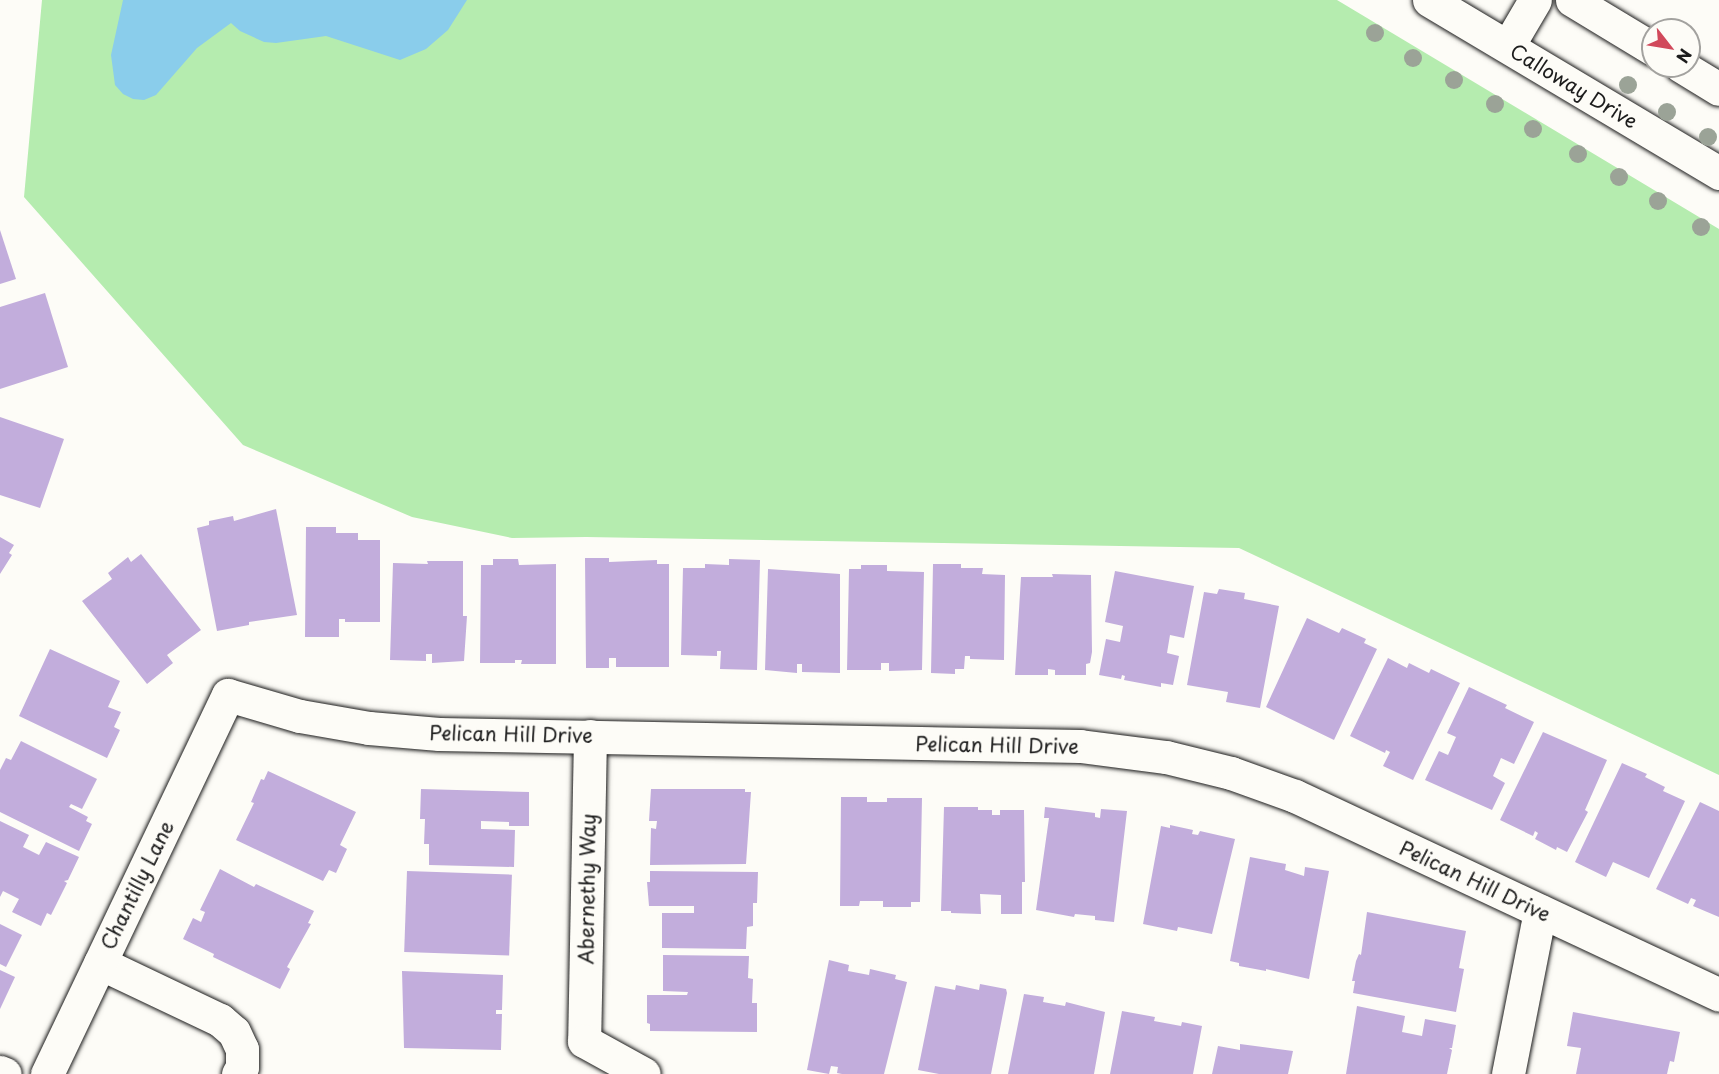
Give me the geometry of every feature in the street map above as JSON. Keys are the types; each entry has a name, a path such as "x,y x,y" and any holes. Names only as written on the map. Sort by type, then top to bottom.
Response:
{"street":[{"name":"Calloway Drive","path":"1429,0 1719,173"},
{"path":"1508,46 1534,0"},
{"path":"1572,0 1641,42"},
{"path":"1701,78 1719,89"},
{"name":"Pelican Hill Drive","path":"228,695 300,716 369,728 439,734 1080,746 1166,757 1231,773 1296,796 1719,995"},
{"name":"Chantilly Lane","path":"47,1074 228,695"},
{"name":"Abernethy Way","path":"590,736 584,1041 644,1074"},
{"path":"1508,1074 1540,911"},
{"path":"100,963 220,1020 234,1032 242,1049 242,1067 238,1074"},
{"path":"0,1072 5,1074"}],"green space":[{"path":"42,0 1337,0 1719,229 1719,775 1239,548 586,537 512,538 412,517 243,445 24,197"}],"water":[{"path":"123,0 467,0 448,30 426,49 400,60 326,36 276,43 264,42 240,31 231,23 197,48 156,95 144,100 133,99 123,94 115,85 111,55"}],"building":[{"path":"0,230 16,279 0,284"},
{"path":"45,293 68,367 0,389 0,307"},
{"path":"0,417 64,439 40,508 0,495"},
{"path":"276,509 297,615 249,622 249,625 217,631 197,528 209,525 209,521 233,516 234,521"},
{"path":"306,527 336,527 336,533 358,533 358,540 380,540 380,622 345,622 345,619 339,619 339,637 305,637"},
{"path":"0,537 14,545 9,553 12,555 0,574"},
{"path":"141,554 201,630 167,655 173,663 147,684 82,601 112,579 108,573 128,557 131,562"},
{"path":"585,558 609,558 609,562 657,560 657,564 669,564 669,667 616,667 616,658 609,658 609,668 586,668"},
{"path":"493,559 518,559 519,565 556,564 556,664 521,664 522,660 515,660 515,663 480,663 481,565 493,565"},
{"path":"729,559 760,560 757,670 720,669 721,651 717,651 717,656 681,655 683,568 705,568 705,564 729,565"},
{"path":"427,561 463,561 463,616 467,616 464,661 432,663 432,654 426,654 426,661 390,660 393,563 428,564"},
{"path":"933,564 961,564 961,568 983,568 982,574 1005,575 1004,660 970,659 970,656 965,656 964,669 955,669 955,674 931,673"},
{"path":"861,565 887,565 887,571 924,572 922,670 889,671 889,663 881,663 881,670 847,670 849,569 861,569"},
{"path":"768,569 840,574 840,673 802,672 802,664 797,664 797,673 765,670"},
{"path":"1115,571 1194,586 1184,638 1170,635 1167,653 1179,656 1173,685 1161,683 1161,687 1124,680 1125,676 1122,675 1121,679 1099,675 1106,639 1120,642 1123,626 1105,622"},
{"path":"1052,574 1091,575 1092,652 1090,663 1086,664 1086,675 1055,675 1055,670 1048,669 1048,675 1015,675 1021,577 1053,577"},
{"path":"1219,589 1245,593 1244,599 1279,606 1260,708 1226,702 1228,692 1187,685 1204,592 1217,594"},
{"path":"1307,618 1339,633 1342,628 1366,639 1364,643 1377,649 1334,740 1266,707"},
{"path":"50,649 120,681 108,707 121,712 114,727 120,730 107,758 19,716"},
{"path":"1388,658 1407,668 1409,663 1429,673 1431,669 1460,683 1413,780 1383,766 1390,752 1386,750 1385,753 1350,736"},
{"path":"1469,687 1507,705 1505,708 1534,722 1514,764 1501,758 1493,776 1505,783 1492,810 1425,780 1439,751 1448,755 1456,737 1447,733"},
{"path":"1543,732 1607,760 1585,810 1588,812 1567,852 1557,847 1556,850 1535,839 1538,833 1535,831 1533,836 1500,820"},
{"path":"21,741 97,779 82,809 71,804 69,807 88,817 86,821 92,824 79,851 0,812 0,770 6,758 11,760"},
{"path":"1622,763 1647,774 1645,777 1665,787 1663,791 1685,801 1649,878 1613,862 1606,877 1575,862"},
{"path":"268,771 356,812 340,845 347,849 336,873 329,870 323,881 236,840 254,803 251,802 261,779 264,780"},
{"path":"421,789 529,792 529,826 509,826 509,822 481,821 481,829 515,830 514,867 429,865 429,844 424,844 425,819 420,819"},
{"path":"651,789 745,789 745,792 751,792 746,864 650,865 651,828 656,829 657,821 649,821"},
{"path":"841,797 867,797 867,802 887,802 887,798 922,798 920,902 911,902 911,907 883,907 883,901 860,901 859,906 840,906"},
{"path":"1700,802 1719,811 1719,917 1693,906 1696,900 1691,898 1688,904 1656,889"},
{"path":"944,807 978,807 978,810 992,810 992,815 1000,815 1000,810 1024,810 1025,882 1022,882 1022,914 1001,914 1001,895 980,894 981,914 941,911"},
{"path":"1045,807 1095,813 1095,817 1100,818 1101,809 1127,811 1114,922 1095,920 1095,916 1075,914 1074,917 1036,910 1049,818 1044,818"},
{"path":"0,821 29,835 23,847 39,855 46,842 79,857 68,880 64,881 67,883 51,915 47,913 41,926 12,912 19,899 3,891 0,897"},
{"path":"1170,825 1193,830 1192,834 1198,835 1200,831 1235,839 1212,934 1178,927 1177,931 1143,924 1161,826 1170,828"},
{"path":"1250,857 1286,864 1285,870 1304,876 1305,867 1329,871 1309,979 1266,969 1266,971 1239,966 1239,963 1230,961"},
{"path":"220,869 254,887 256,884 314,911 308,923 311,924 287,967 290,969 280,989 213,957 214,954 183,939 193,918 201,922 205,912 200,910"},
{"path":"407,871 512,875 509,956 404,952"},
{"path":"650,871 758,872 757,903 753,903 753,926 747,927 746,949 662,948 662,913 694,913 694,906 649,906 647,882 650,882"},
{"path":"1367,912 1466,931 1459,968 1464,969 1456,1012 1353,993 1355,981 1352,981 1356,961 1359,954 1361,955"},
{"path":"0,924 22,935 6,967 0,964"},
{"path":"663,955 749,956 748,978 753,979 752,1003 757,1003 757,1032 650,1031 650,1024 647,1023 647,995 687,995 688,992 663,991"},
{"path":"829,960 849,965 848,971 869,975 870,969 896,975 895,979 907,982 884,1074 842,1074 837,1073 838,1067 831,1066 829,1074 807,1070"},
{"path":"0,970 15,977 0,1009"},
{"path":"402,971 503,975 502,1010 496,1010 496,1014 502,1014 501,1050 404,1048"},
{"path":"980,984 1006,989 1007,993 991,1074 939,1074 918,1070 935,986 955,990 956,985 979,990"},
{"path":"1024,994 1044,997 1043,1002 1065,1006 1066,1002 1105,1012 1094,1074 1008,1074"},
{"path":"1357,1006 1405,1016 1402,1032 1422,1036 1425,1019 1456,1025 1452,1048 1449,1048 1452,1050 1447,1074 1346,1074"},
{"path":"1122,1011 1155,1017 1154,1021 1181,1026 1182,1022 1202,1026 1193,1074 1110,1074"},
{"path":"1573,1012 1680,1032 1674,1062 1670,1061 1667,1074 1576,1074 1581,1048 1567,1046"},
{"path":"1240,1044 1293,1051 1288,1074 1212,1074 1218,1046 1240,1050"}]}
